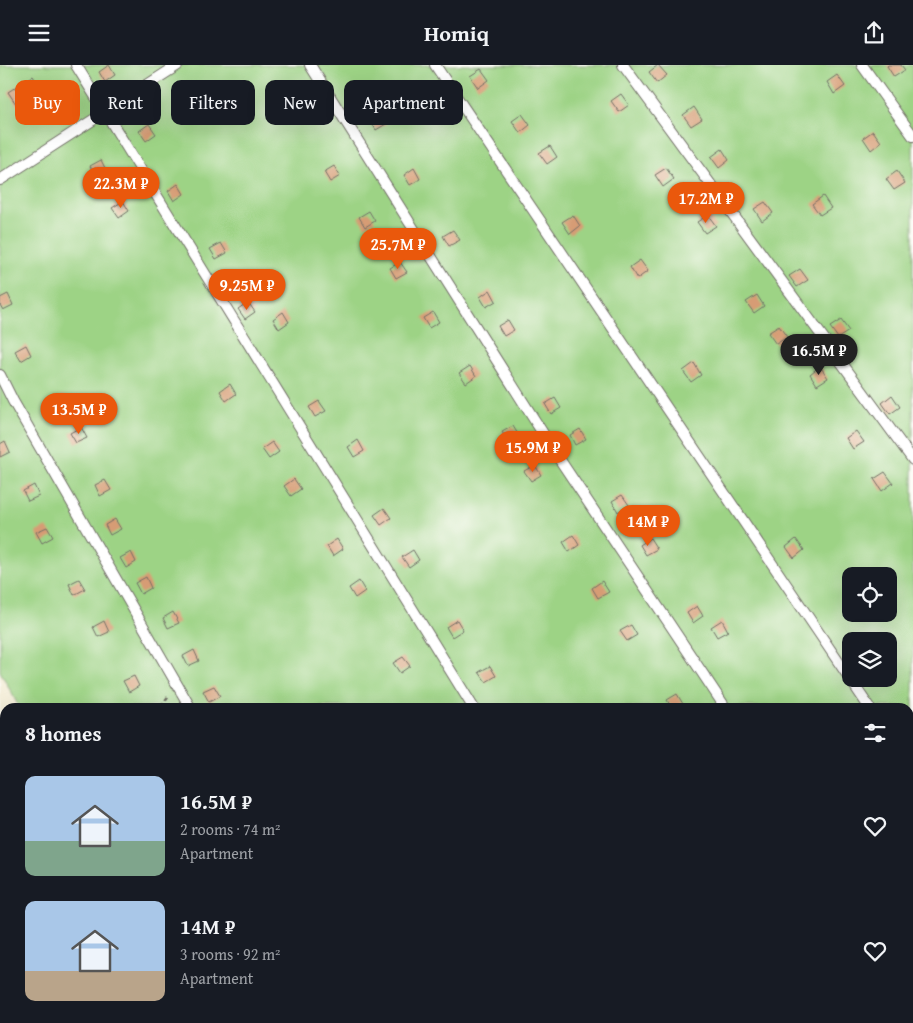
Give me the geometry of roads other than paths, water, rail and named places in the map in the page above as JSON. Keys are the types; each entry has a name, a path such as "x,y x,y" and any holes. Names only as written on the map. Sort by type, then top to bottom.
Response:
{"lane":[{"path":"76,65 90,88"},
{"path":"155,80 178,65"},
{"path":"310,65 556,454 722,703"},
{"path":"435,65 867,703"},
{"path":"862,65 913,136"},
{"path":"627,66 913,460"},
{"path":"0,180 90,122"},
{"path":"113,125 471,703"},
{"path":"0,375 188,703"}]}
